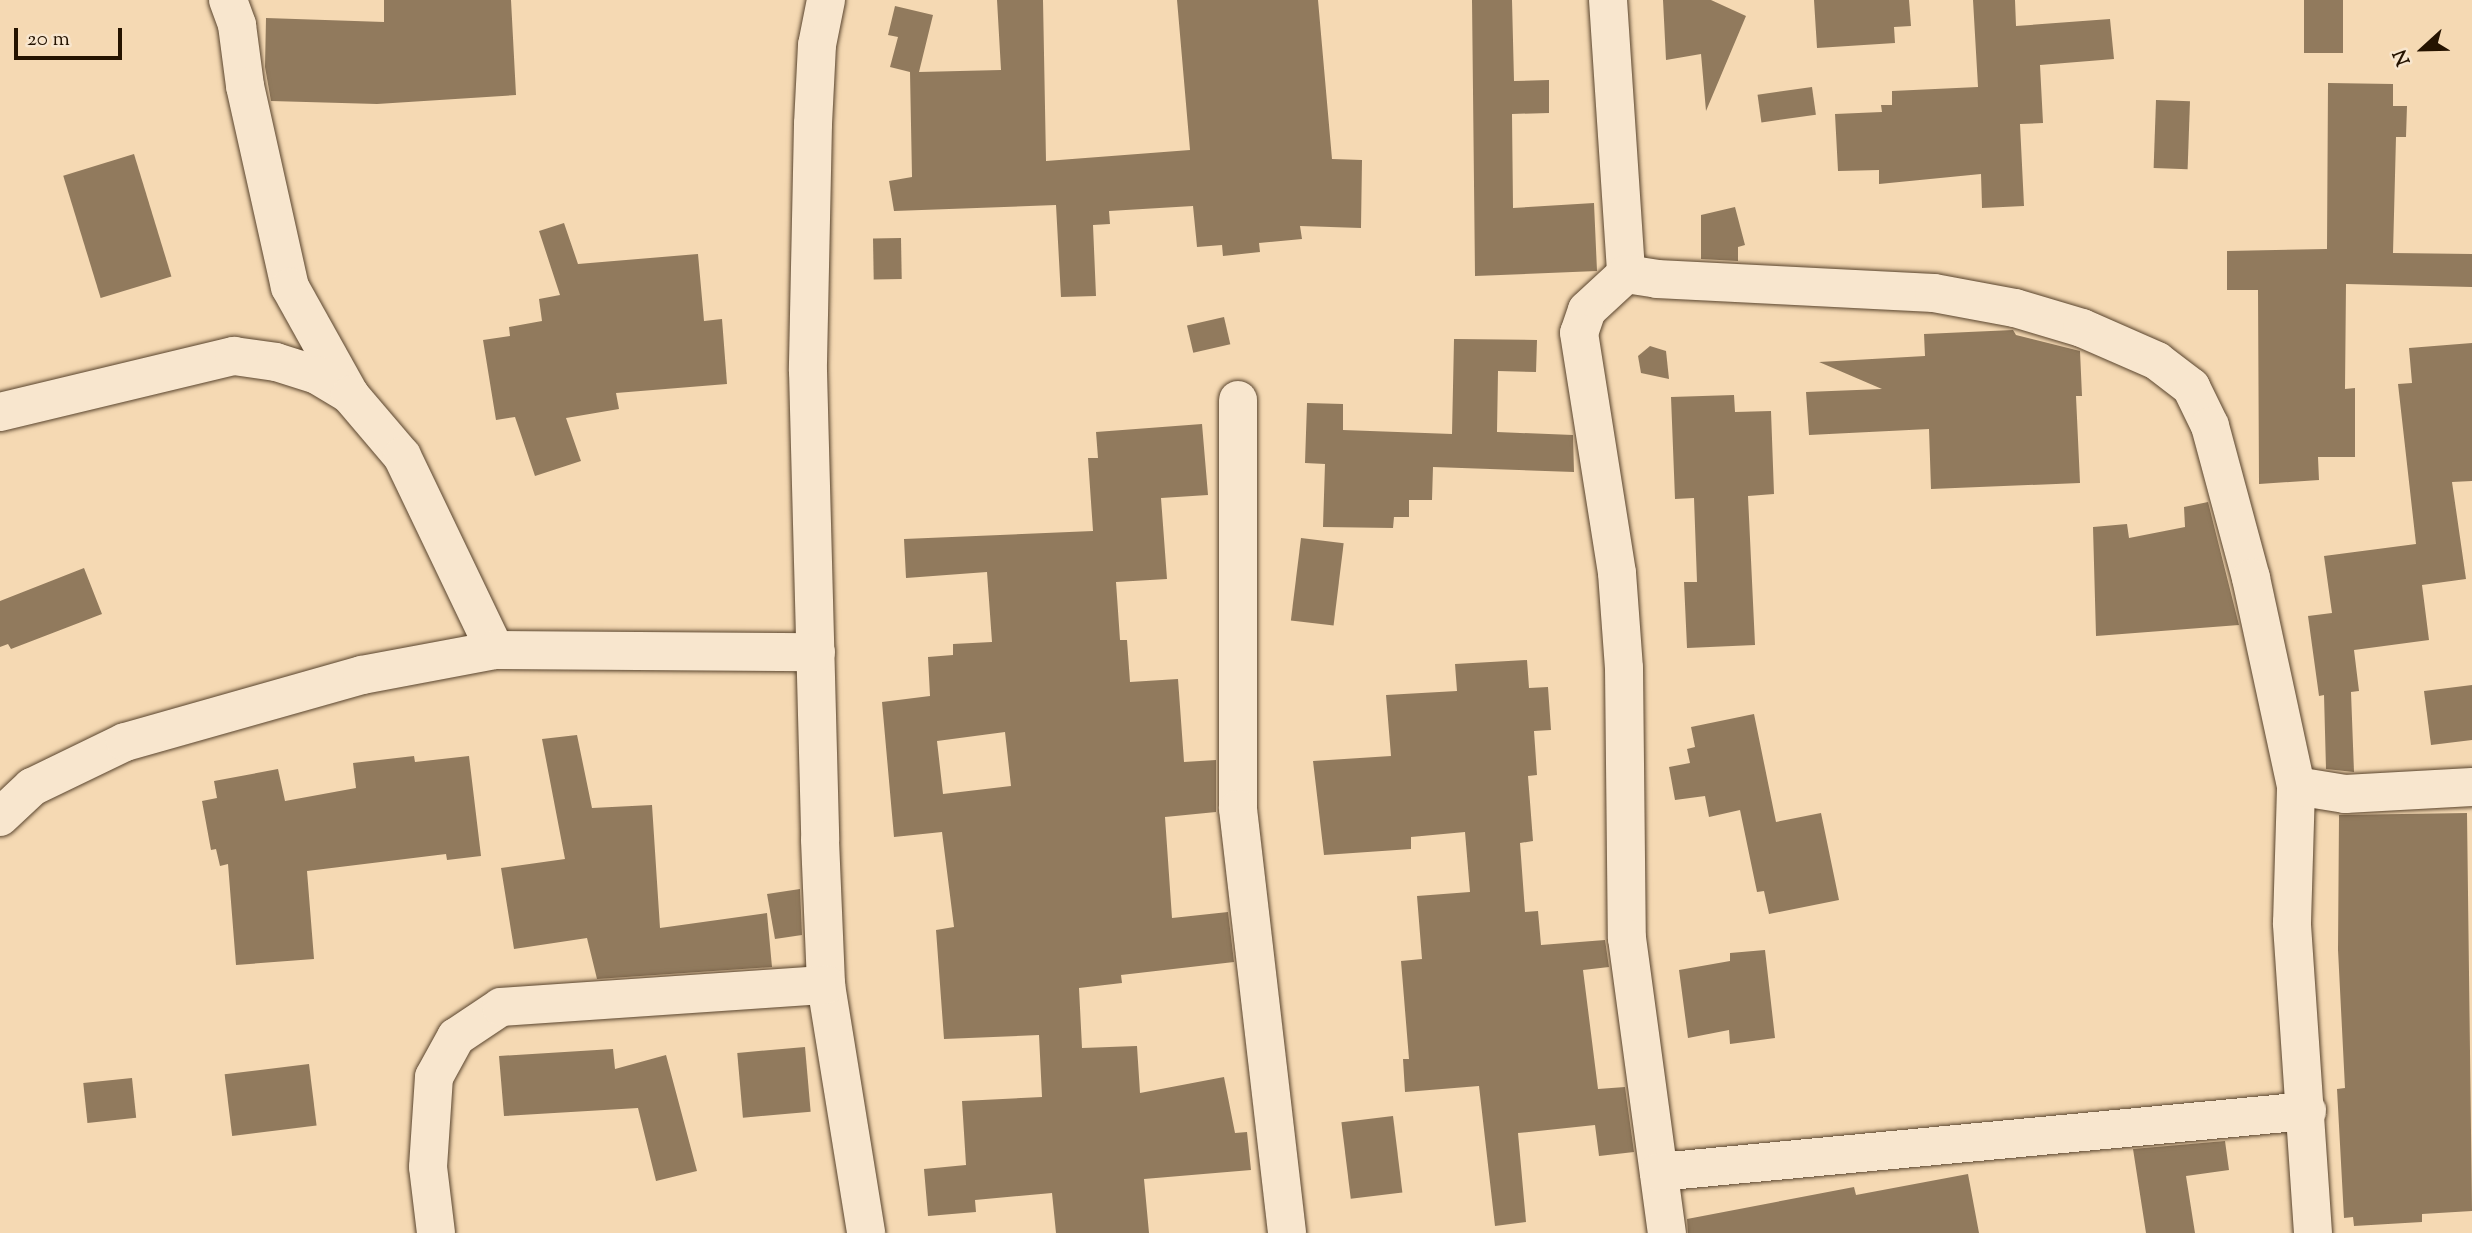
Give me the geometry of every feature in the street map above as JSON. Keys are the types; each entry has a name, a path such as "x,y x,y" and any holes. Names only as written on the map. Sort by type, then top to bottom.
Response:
{"street":[{"path":"228,0 237,25 245,86 290,287 350,395 402,456 495,650"},
{"path":"826,0 817,45 813,124 808,371 826,985 866,1233"},
{"path":"1608,0 1626,274"},
{"path":"1626,274 1657,279 1934,293 2015,308 2082,328 2157,361 2191,387 2210,426 2251,578 2296,786 2292,923 2313,1233"},
{"path":"1626,274 1587,310 1579,333 1616,573 1624,668 1627,938 1667,1233"},
{"path":"0,412 234,356 276,362 317,375 350,395"},
{"path":"1238,400 1238,809 1287,1233"},
{"path":"0,817 32,787 136,738 362,674 495,650 816,652"},
{"path":"2296,786 2345,794 2472,787"},
{"path":"436,1233 428,1167 434,1077 456,1037 501,1007 826,985"},
{"path":"1659,1172 2306,1111"}],"building":[{"path":"384,0 511,0 516,95 377,104 271,101 265,67 266,18 384,22"},
{"path":"997,0 1043,0 1046,161 1190,150 1177,0 1318,0 1332,159 1362,160 1361,228 1300,226 1302,239 1259,243 1260,252 1223,256 1222,245 1197,247 1193,206 1109,211 1110,224 1093,225 1096,296 1061,297 1056,205 894,211 889,181 912,177 910,72 890,67 898,37 888,35 895,6 933,15 919,72 1001,70"},
{"path":"1472,0 1512,0 1514,81 1549,80 1549,113 1512,114 1513,208 1594,203 1597,271 1475,276"},
{"path":"1663,0 1711,0 1746,16 1706,111 1701,54 1666,60"},
{"path":"1814,0 1909,0 1911,26 1894,27 1895,43 1817,48"},
{"path":"1973,0 2015,0 2016,26 2110,19 2114,59 2040,65 2043,123 2020,124 2024,206 1982,208 1981,174 1879,184 1879,170 1838,171 1835,114 1882,112 1881,105 1892,105 1892,91 1978,87"},
{"path":"2304,0 2343,0 2343,53 2304,53"},
{"path":"2328,83 2393,84 2393,106 2407,106 2406,137 2396,137 2393,253 2472,254 2472,287 2346,284 2345,389 2355,388 2355,457 2318,457 2319,480 2259,484 2258,290 2227,290 2227,251 2327,249"},
{"path":"1812,87 1816,115 1761,122 1758,95"},
{"path":"2156,100 2190,101 2188,169 2154,168"},
{"path":"134,154 171,276 101,298 63,176"},
{"path":"1735,207 1745,245 1738,247 1738,261 1701,259 1701,215"},
{"path":"564,223 578,264 698,254 704,321 722,319 727,384 616,393 619,409 566,418 581,461 535,476 515,417 496,420 483,340 510,336 509,327 542,321 539,299 560,295 539,231"},
{"path":"873,238 901,238 902,279 874,279"},
{"path":"1224,317 1230,344 1193,353 1187,326"},
{"path":"2013,330 2016,335 2080,351 2082,396 2076,396 2080,483 1931,489 1929,429 1809,435 1806,392 1882,389 1819,362 1925,356 1924,334"},
{"path":"1454,339 1537,340 1536,372 1498,371 1497,432 1573,435 1574,472 1433,467 1432,500 1409,500 1409,517 1394,517 1393,528 1323,527 1325,464 1305,463 1307,403 1343,404 1343,430 1452,434"},
{"path":"2472,343 2472,481 2452,482 2466,579 2422,585 2429,640 2354,650 2359,691 2351,692 2354,772 2326,769 2324,695 2319,696 2308,616 2332,613 2324,556 2416,544 2398,384 2412,383 2409,348"},
{"path":"1650,346 1666,351 1669,379 1641,373 1638,356"},
{"path":"1734,395 1735,412 1771,411 1774,494 1748,496 1755,645 1687,648 1684,582 1697,582 1694,498 1675,499 1671,397"},
{"path":"1202,424 1208,495 1161,498 1167,579 1116,582 1120,640 1127,640 1130,682 1178,679 1184,762 1216,760 1216,812 1165,817 1172,918 1228,912 1234,962 1121,975 1122,983 1079,988 1082,1048 1137,1046 1140,1093 1224,1077 1235,1133 1247,1132 1251,1170 1144,1179 1149,1233 1056,1233 1052,1193 975,1200 976,1212 928,1216 924,1169 966,1165 962,1101 1042,1097 1039,1035 944,1039 936,930 954,927 942,832 894,837 882,702 930,696 928,657 953,655 953,644 992,642 987,572 906,578 904,539 1093,531 1088,458 1098,458 1096,432","holes":["1005,732 1011,786 943,794 937,741"]},
{"path":"2208,502 2239,625 2096,636 2093,527 2127,524 2129,538 2185,527 2184,507"},
{"path":"1301,538 1344,543 1334,626 1291,620"},
{"path":"84,568 102,614 11,649 8,644 0,647 0,601"},
{"path":"1527,660 1529,688 1548,687 1551,730 1534,731 1537,775 1528,776 1533,841 1520,843 1525,912 1538,911 1541,945 1605,940 1609,967 1583,970 1598,1089 1625,1087 1634,1152 1599,1156 1595,1125 1518,1133 1526,1222 1495,1226 1479,1086 1405,1092 1403,1059 1409,1059 1401,961 1422,959 1417,896 1470,892 1465,832 1411,837 1411,849 1324,855 1313,761 1391,756 1386,695 1457,691 1455,664"},
{"path":"2472,685 2472,740 2431,745 2424,691"},
{"path":"1754,714 1776,822 1821,813 1839,900 1769,914 1764,891 1757,892 1740,810 1709,817 1705,796 1675,800 1669,767 1690,763 1687,749 1695,747 1691,727"},
{"path":"577,735 592,808 652,805 660,928 767,913 772,967 597,979 587,938 514,949 501,868 565,859 542,739"},
{"path":"414,756 415,762 469,756 481,856 447,860 446,854 307,871 314,959 236,965 228,864 220,866 216,849 211,850 202,801 217,798 214,781 278,769 285,801 356,788 353,763"},
{"path":"2467,813 2472,1211 2422,1214 2422,1222 2354,1226 2353,1217 2344,1218 2337,1089 2345,1088 2338,950 2339,815"},
{"path":"800,889 802,935 775,939 767,894"},
{"path":"1765,950 1775,1038 1730,1044 1729,1030 1688,1038 1679,970 1730,961 1730,953"},
{"path":"805,1047 811,1112 743,1118 737,1053"},
{"path":"613,1049 615,1069 666,1055 697,1171 656,1181 638,1108 504,1116 499,1056"},
{"path":"309,1064 317,1126 232,1136 225,1074"},
{"path":"132,1078 136,1118 87,1123 83,1083"},
{"path":"1393,1116 1402,1192 1351,1199 1341,1122"},
{"path":"2225,1141 2229,1170 2186,1176 2195,1233 2146,1233 2133,1149"},
{"path":"1968,1174 1979,1233 1688,1233 1687,1219 1854,1187 1856,1195"}]}
